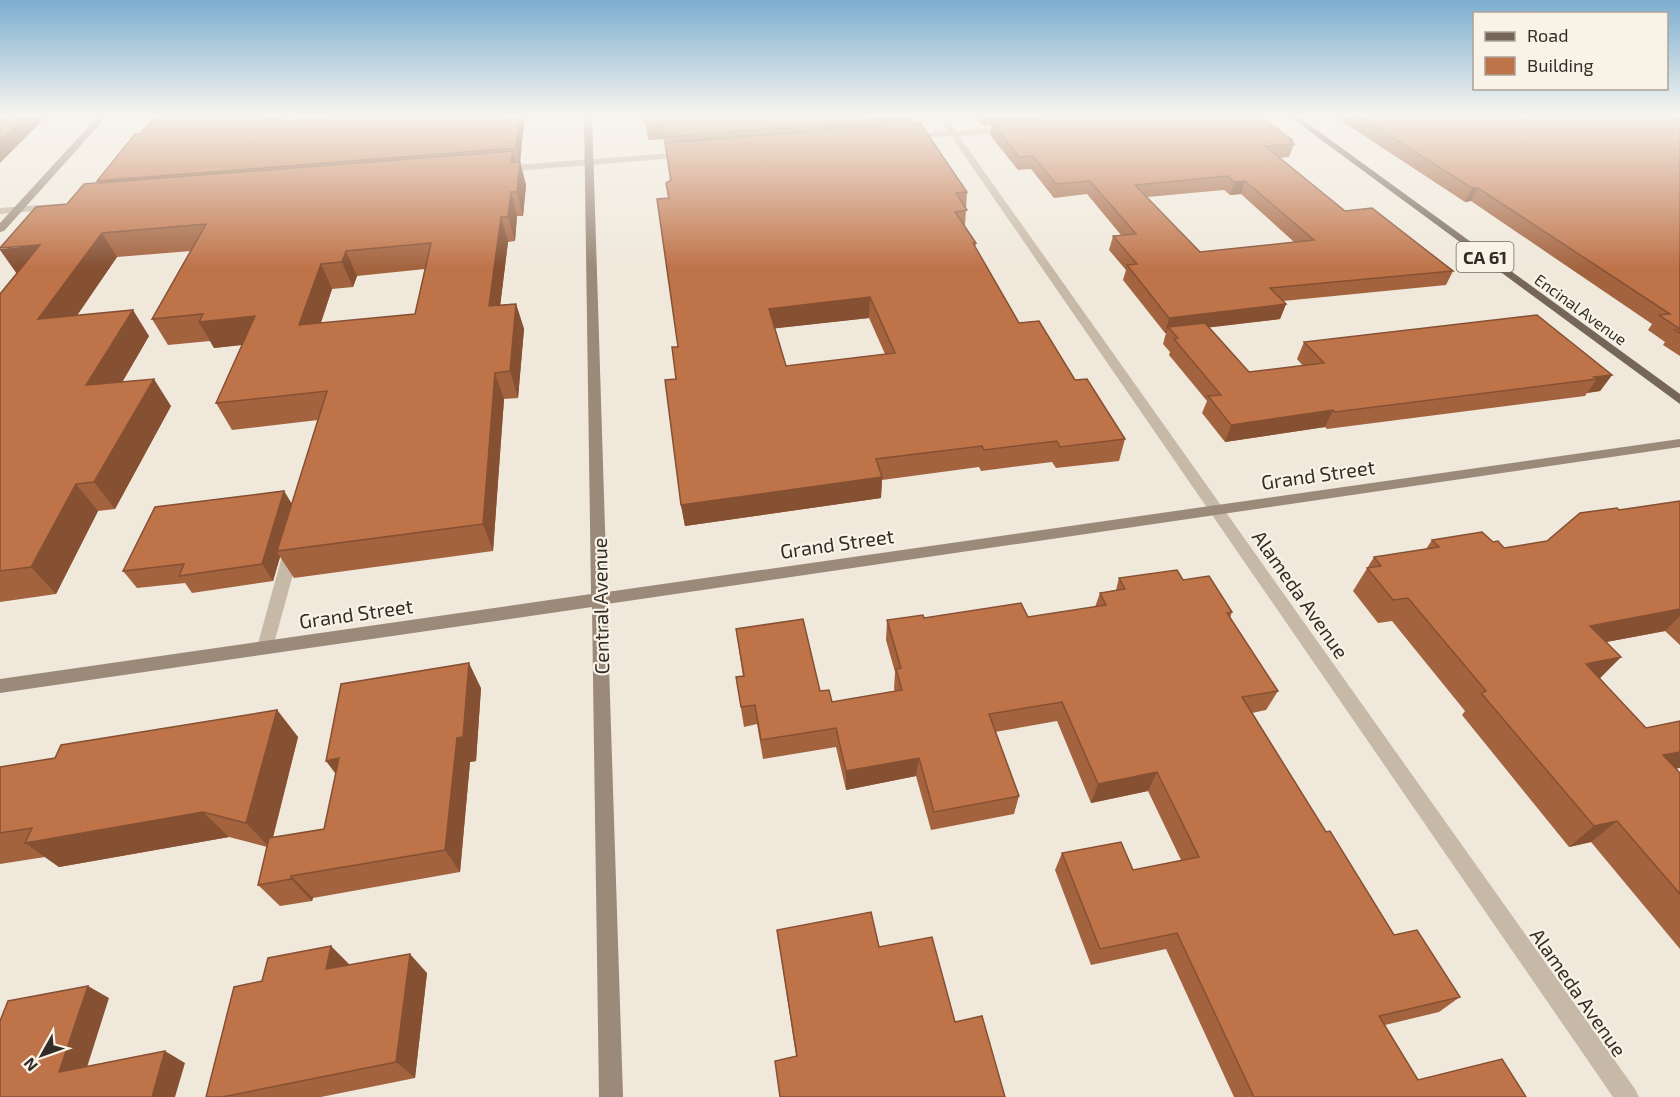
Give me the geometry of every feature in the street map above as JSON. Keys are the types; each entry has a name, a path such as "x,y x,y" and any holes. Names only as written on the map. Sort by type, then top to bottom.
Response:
{"main road":[{"name":"Encinal Avenue","path":"1360,165 1680,400"}],"street":[{"path":"0,229 58,165"},
{"path":"492,170 550,165"},
{"name":"Central Avenue","path":"589,165 611,1097"},
{"name":"Alameda Avenue","path":"975,165 1628,1097"},
{"path":"0,212 65,206"},
{"name":"Grand Street","path":"0,686 1680,443"},
{"path":"265,647 297,532"}],"building":[{"path":"110,165 298,165 97,181"},
{"path":"328,165 520,165 517,192 511,192 508,217 501,217 489,306 516,304 510,371 495,373 483,524 277,551 327,391 216,403 255,316 199,322 203,314 152,319 206,224 102,233 38,319 133,310 86,385 154,379 94,482 76,484 31,567 0,571 0,294 40,245 0,248 36,207 67,204 84,184","holes":["431,243 415,314 299,325 321,264 342,262 346,251"]},
{"path":"669,165 949,165 967,192 956,193 967,210 955,212 976,243 973,243 1019,323 1039,321 1075,380 1087,379 1125,439 1060,447 1057,441 984,450 982,446 876,459 882,477 681,505 665,380 676,379 672,347 678,347 657,199 669,198 666,183 671,180","holes":["870,297 895,353 786,366 769,309"]},
{"path":"1041,165 1289,165 1345,211 1372,208 1453,271 1270,288 1286,304 1169,318 1127,265 1137,264 1113,236 1136,234 1090,181 1056,184","holes":["1228,176 1234,182 1245,181 1314,240 1200,252 1135,185"]},
{"path":"1436,165 1680,165 1680,329 1659,315 1670,314 1478,188 1472,188"},
{"path":"1537,315 1612,375 1594,377 1597,379 1335,412 1333,410 1231,425 1208,396 1221,395 1174,339 1178,338 1168,327 1205,323 1249,372 1324,363 1304,342"},
{"path":"284,491 262,564 179,576 184,564 123,571 155,507"},
{"path":"1680,501 1680,609 1590,626 1621,657 1586,664 1646,728 1680,721 1680,752 1663,755 1680,773 1680,894 1617,821 1594,826 1481,693 1486,691 1408,598 1393,600 1367,568 1381,566 1374,557 1439,547 1432,540 1482,532 1493,542 1498,541 1504,548 1547,541 1580,513"},
{"path":"1177,570 1183,580 1209,576 1232,612 1227,613 1278,691 1242,697 1326,832 1330,831 1394,935 1417,930 1460,997 1379,1016 1418,1080 1502,1059 1526,1097 1254,1097 1177,933 1100,949 1062,853 1121,842 1133,870 1199,857 1157,772 1098,784 1062,702 989,714 1019,796 934,812 919,758 846,771 836,728 761,740 755,705 741,707 736,677 744,676 736,629 803,619 820,691 829,690 832,702 902,690 896,669 901,668 887,620 923,615 924,618 1021,603 1028,617 1106,605 1100,593 1125,589 1119,578"},
{"path":"469,663 463,737 457,738 445,850 291,876 291,879 258,885 269,838 324,829 339,758 326,761 341,684"},
{"path":"277,710 246,823 203,812 25,843 32,828 0,833 0,767 55,758 61,745"},
{"path":"871,912 879,947 932,937 955,1022 982,1016 1005,1097 780,1097 775,1061 797,1056 777,930"},
{"path":"331,946 326,969 410,954 396,1062 222,1097 206,1097 234,987 262,981 268,958"},
{"path":"88,986 59,1072 165,1051 152,1097 0,1097 0,1021 8,1001"}]}
